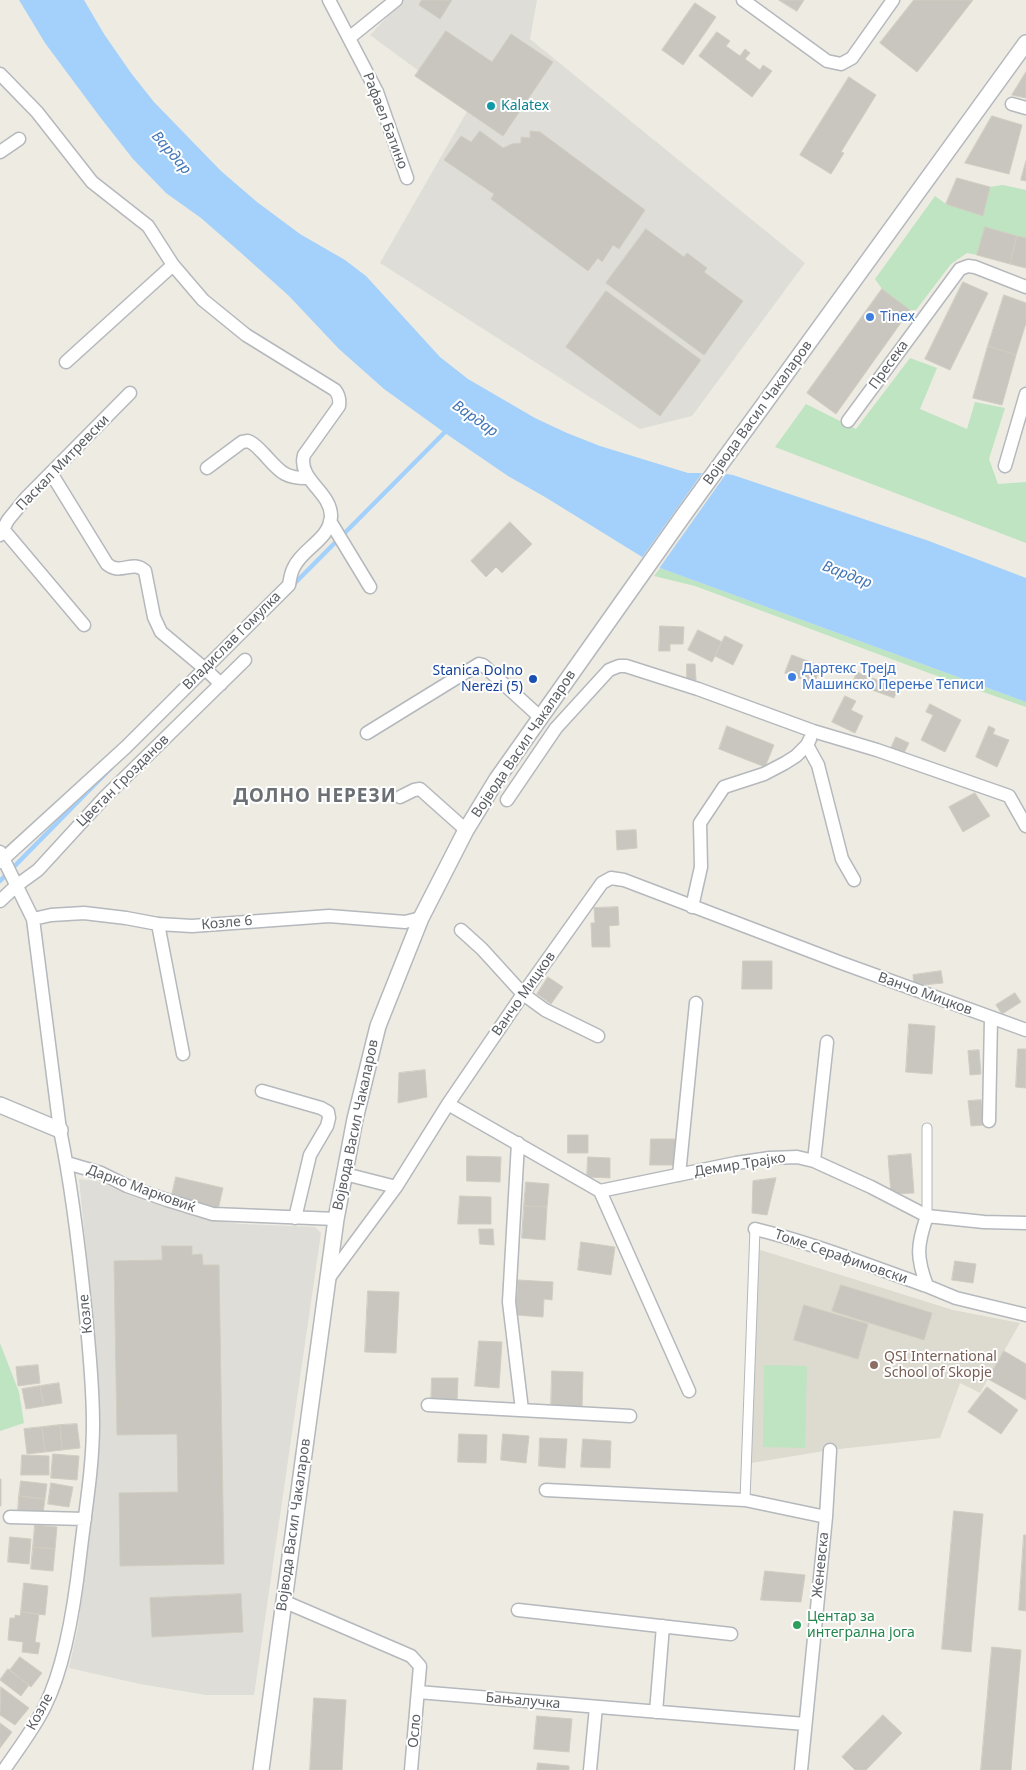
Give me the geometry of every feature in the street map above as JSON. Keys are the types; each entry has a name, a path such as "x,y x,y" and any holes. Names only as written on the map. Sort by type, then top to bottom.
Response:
{"street":[{"name":"Рафаел Батино","path":"329,0 377,92 407,178"},
{"path":"349,38 396,0"},
{"path":"749,2 827,61 841,64 852,58 892,0"},
{"name":"Војвода Васил Чакаларов","path":"261,1770 336,1219 355,1119 378,1026 421,918 466,830 497,779 633,586 1026,43"},
{"path":"0,74 38,112 92,182 148,226 173,265 203,300 246,336 335,390 338,394 339,406 304,455 303,469 321,491 329,507 330,521 370,587"},
{"path":"1012,104 1026,108"},
{"path":"0,152 19,139"},
{"path":"66,362 173,265"},
{"name":"Пресека","path":"848,421 960,269 968,266 975,267 1026,287"},
{"name":"Паскал Митревски","path":"1,532 26,498 130,393"},
{"path":"1005,466 1026,394"},
{"path":"207,468 242,442 248,441 256,445 282,473 296,478 309,478"},
{"path":"51,473 106,564 111,568 118,569 135,565 145,571 154,617 161,632 220,684"},
{"name":"Владислав Гомулка","path":"1,857 146,728 288,585 294,566 326,532 330,521"},
{"path":"1,532 84,625"},
{"name":"Цветан Грозданов","path":"0,901 16,886 38,870 104,798 245,660"},
{"path":"367,734 475,665 480,664 541,718"},
{"path":"507,800 556,728 609,670 619,666 626,666 1009,796 1026,826"},
{"path":"692,906 701,867 700,823 724,787 764,774 786,763 807,745 813,731"},
{"path":"807,745 818,765 842,859 854,880"},
{"path":"87,782 104,798"},
{"path":"400,797 420,789 466,830"},
{"name":"Козле","path":"1,857 33,919 60,1130 67,1163 82,1274 90,1355 93,1424 85,1519 76,1588 66,1641 46,1706 4,1770"},
{"name":"Ванчо Мицков","path":"328,1279 396,1187 448,1104 522,994 602,883 611,878 624,880 1026,1030"},
{"name":"Козле 6","path":"33,919 51,915 84,913 158,924 204,925 329,916 405,922 421,918"},
{"path":"158,924 183,1054"},
{"path":"460,930 482,949 522,994 545,1010 598,1036"},
{"path":"680,1175 696,1003"},
{"name":"Ванчо Мицков","path":"989,1121 990,1018"},
{"path":"814,1162 826,1042"},
{"path":"262,1091 321,1108 328,1112 327,1126 310,1155 295,1218"},
{"path":"448,1104 600,1191 689,1391"},
{"path":"0,1105 60,1130"},
{"path":"927,1128 927,1216"},
{"path":"518,1144 509,1302 522,1410"},
{"name":"Демир Трајко","path":"600,1191 770,1158 797,1157 814,1162 871,1187 927,1216 984,1222 1026,1223"},
{"name":"Дарко Марковиќ","path":"67,1163 101,1173 127,1186 167,1200 213,1214 336,1219"},
{"path":"345,1174 396,1187"},
{"name":"Томе Серафимовски","path":"927,1216 918,1247 920,1268 927,1286"},
{"path":"744,1500 755,1229"},
{"name":"Томе Серафимовски","path":"755,1229 845,1257 956,1298 1026,1315"},
{"path":"428,1405 630,1416"},
{"name":"Женевска","path":"801,1770 826,1517 830,1450"},
{"path":"546,1490 744,1500 826,1517"},
{"path":"10,1517 85,1519"},
{"path":"283,1601 411,1656 420,1666 418,1692"},
{"path":"518,1610 732,1634"},
{"path":"656,1712 663,1626"},
{"name":"Бањалучка","path":"418,1692 805,1724"},
{"name":"Осло","path":"411,1770 418,1692"},
{"path":"590,1770 596,1707"}],"shaded area":[{"path":"403,0 537,0 530,39 805,263 692,416 640,429 380,263 469,108 370,35"},
{"path":"79,1179 97,1181 129,1195 210,1220 241,1224 315,1227 321,1233 254,1695 206,1695 140,1684 69,1668 78,1627 95,1493 100,1429 97,1356"},
{"name":"QSI International School of Skopje","path":"754,1248 953,1310 1020,1323 980,1393 960,1383 940,1438 830,1450 751,1463"}],"green space":[{"path":"1003,185 1026,190 1026,238 985,228 977,255 967,253 951,264 916,310 910,310 882,289 875,279 935,196 946,204 983,216 990,187"},
{"path":"910,358 937,368 920,409 967,429 975,402 1005,408 989,459 998,484 1026,482 1026,543 775,447 806,404 856,429"},
{"path":"660,568 1026,702 1026,707 695,586 654,576"},
{"path":"0,1343 19,1392 24,1423 0,1431"},
{"path":"764,1365 807,1366 805,1448 763,1447"}],"water":[{"name":"Вардар","path":"19,0 84,0 104,34 154,102 221,171 257,202 300,234 345,260 366,276 440,357 468,379 535,418 600,446 688,473 733,475 929,541 1026,578 1026,702 660,568 508,476 445,433 384,389 339,349 289,296 201,218 166,193 133,159 100,117 45,43"}],"pier":[{"path":"728,471 658,570 641,559 703,472"}],"building":[{"path":"422,0 452,0 440,19 419,5"},
{"path":"779,0 804,0 797,11"},
{"path":"914,0 973,0 917,72 880,43"},
{"path":"695,3 716,17 683,65 662,50"},
{"name":"Kalatex","path":"446,31 492,62 511,34 553,62 503,136 415,76"},
{"path":"717,32 730,41 726,46 740,56 745,49 750,53 745,59 760,70 763,65 772,71 752,97 699,56"},
{"path":"1026,72 1026,98 1012,95"},
{"path":"849,77 876,95 841,152 844,153 831,174 800,155"},
{"path":"992,116 1022,125 1009,174 965,163"},
{"path":"480,131 503,148 521,143 521,137 530,138 530,131 540,132 645,210 619,249 613,245 602,262 598,258 588,271 491,199 494,194 444,160 461,136 471,142"},
{"path":"1026,161 1026,181 1021,180"},
{"path":"957,178 990,187 983,216 946,204"},
{"path":"985,227 1017,236 1010,264 977,255"},
{"path":"646,229 684,257 687,253 707,268 704,272 743,301 704,355 606,283"},
{"path":"1017,236 1026,238 1026,268 1010,264"},
{"path":"963,282 988,293 950,370 925,359"},
{"path":"882,289 910,310 836,414 807,393"},
{"path":"606,291 701,360 660,416 566,347"},
{"path":"1004,295 1026,303 1026,323 1016,355 988,346"},
{"path":"988,346 1016,355 1002,405 973,398"},
{"path":"510,522 532,544 502,573 496,567 486,577 471,561"},
{"path":"660,626 684,627 683,644 670,644 670,651 659,651"},
{"path":"698,630 722,642 712,662 688,650"},
{"path":"725,636 743,645 733,665 715,656"},
{"path":"792,655 821,666 814,684 785,673"},
{"path":"687,664 695,664 696,680 687,680"},
{"path":"857,672 898,688 894,698 853,683"},
{"path":"845,696 856,701 851,710 863,716 855,733 832,722"},
{"path":"930,704 961,720 945,752 921,740 933,715 926,712"},
{"path":"727,726 774,745 765,767 719,749"},
{"path":"989,726 995,729 993,734 1009,740 997,767 976,757"},
{"path":"896,737 909,743 903,755 891,748"},
{"path":"975,793 990,816 963,832 949,807"},
{"path":"636,830 637,848 617,850 616,831"},
{"path":"618,907 619,925 609,926 610,947 592,947 591,923 595,923 594,908"},
{"path":"743,961 772,961 772,989 742,989"},
{"path":"941,971 943,983 914,986 913,975"},
{"path":"548,977 563,987 551,1004 537,994"},
{"path":"1015,993 1021,1002 1002,1014 996,1005"},
{"path":"909,1024 935,1026 932,1074 906,1072"},
{"path":"1018,1049 1026,1049 1026,1088 1016,1087"},
{"path":"979,1050 981,1074 970,1075 968,1051"},
{"path":"425,1070 427,1097 398,1103 399,1073"},
{"path":"981,1100 984,1125 971,1126 968,1101"},
{"path":"568,1135 588,1135 588,1153 568,1153"},
{"path":"651,1139 676,1139 676,1165 650,1165"},
{"path":"911,1154 914,1193 891,1194 888,1156"},
{"path":"467,1156 501,1157 500,1182 467,1181"},
{"path":"588,1157 610,1158 610,1178 587,1177"},
{"path":"176,1177 223,1188 218,1210 171,1199"},
{"path":"776,1178 767,1215 752,1213 753,1181"},
{"path":"526,1182 549,1184 547,1207 524,1206"},
{"path":"460,1196 491,1197 491,1224 458,1224"},
{"path":"524,1206 547,1207 545,1240 522,1238"},
{"path":"479,1229 493,1229 494,1245 480,1244"},
{"path":"581,1242 615,1247 611,1275 578,1270"},
{"path":"162,1246 192,1246 192,1255 202,1254 203,1265 219,1265 224,1564 120,1566 119,1493 178,1492 177,1434 117,1435 114,1261 162,1260"},
{"path":"955,1261 976,1264 973,1283 952,1280"},
{"path":"518,1280 553,1282 552,1300 544,1299 543,1317 516,1315"},
{"path":"841,1285 932,1313 924,1340 832,1311"},
{"path":"368,1291 399,1292 396,1353 365,1352"},
{"path":"804,1305 868,1324 858,1359 794,1340"},
{"path":"479,1341 502,1342 499,1388 475,1386"},
{"path":"1004,1351 1026,1364 1026,1400 988,1379"},
{"path":"38,1365 40,1383 18,1386 16,1367"},
{"path":"552,1371 583,1372 582,1409 551,1408"},
{"path":"432,1378 458,1378 457,1402 431,1402"},
{"path":"59,1383 62,1403 44,1406 40,1386"},
{"path":"40,1386 44,1406 26,1409 22,1389"},
{"path":"987,1387 1018,1410 1001,1434 968,1412"},
{"path":"77,1424 80,1448 62,1450 60,1425"},
{"path":"60,1425 62,1450 45,1452 42,1427"},
{"path":"42,1427 45,1452 27,1454 24,1429"},
{"path":"459,1434 487,1435 486,1463 458,1462"},
{"path":"503,1434 529,1436 526,1463 501,1460"},
{"path":"540,1438 567,1439 565,1468 539,1466"},
{"path":"583,1439 611,1441 610,1468 581,1467"},
{"path":"53,1454 79,1456 77,1480 51,1478"},
{"path":"22,1455 49,1456 49,1475 21,1475"},
{"path":"1,1479 1,1506 0,1506"},
{"path":"21,1481 47,1484 45,1499 19,1496"},
{"path":"51,1483 73,1487 69,1507 48,1504"},
{"path":"19,1496 45,1499 43,1513 18,1510"},
{"path":"954,1511 983,1514 971,1652 942,1649"},
{"path":"35,1525 57,1527 55,1549 33,1547"},
{"path":"1024,1535 1026,1535 1026,1611 1019,1610"},
{"path":"10,1537 31,1539 29,1564 8,1562"},
{"path":"33,1547 55,1549 53,1571 31,1569"},
{"path":"765,1571 805,1575 801,1602 761,1600"},
{"path":"24,1583 48,1586 45,1615 21,1612"},
{"path":"241,1594 243,1632 152,1637 150,1598"},
{"path":"21,1612 39,1614 35,1642 40,1643 38,1654 22,1652 23,1642 8,1640 10,1618 15,1618 15,1615 20,1616"},
{"path":"992,1647 1021,1650 1011,1770 981,1770"},
{"path":"20,1657 42,1673 31,1687 10,1670"},
{"path":"8,1669 29,1685 21,1696 0,1680"},
{"path":"1,1687 29,1708 15,1725 0,1715"},
{"path":"314,1698 346,1700 342,1770 310,1770"},
{"path":"883,1715 902,1733 866,1770 855,1770 842,1757"},
{"path":"537,1716 572,1719 569,1752 534,1749"},
{"path":"0,1723 12,1732 0,1748"},
{"path":"538,1763 569,1766 569,1770 537,1770"}],"waterway":[{"path":"293,585 448,429"},
{"path":"0,881 111,768"}],"place":[{"name":"Kalatex","path":"491,106"},
{"name":"Tinex","path":"870,317"},
{"name":"Дартекс Трејд Машинско Перење Теписи","path":"792,677"},
{"name":"Stanica Dolno Nerezi (5)","path":"533,679"},
{"name":"QSI International School of Skopje","path":"874,1365"},
{"name":"Центар за интегрална јога","path":"797,1625"}],"district":[{"name":"ДОЛНО НЕРЕЗИ","path":"315,797"}]}
